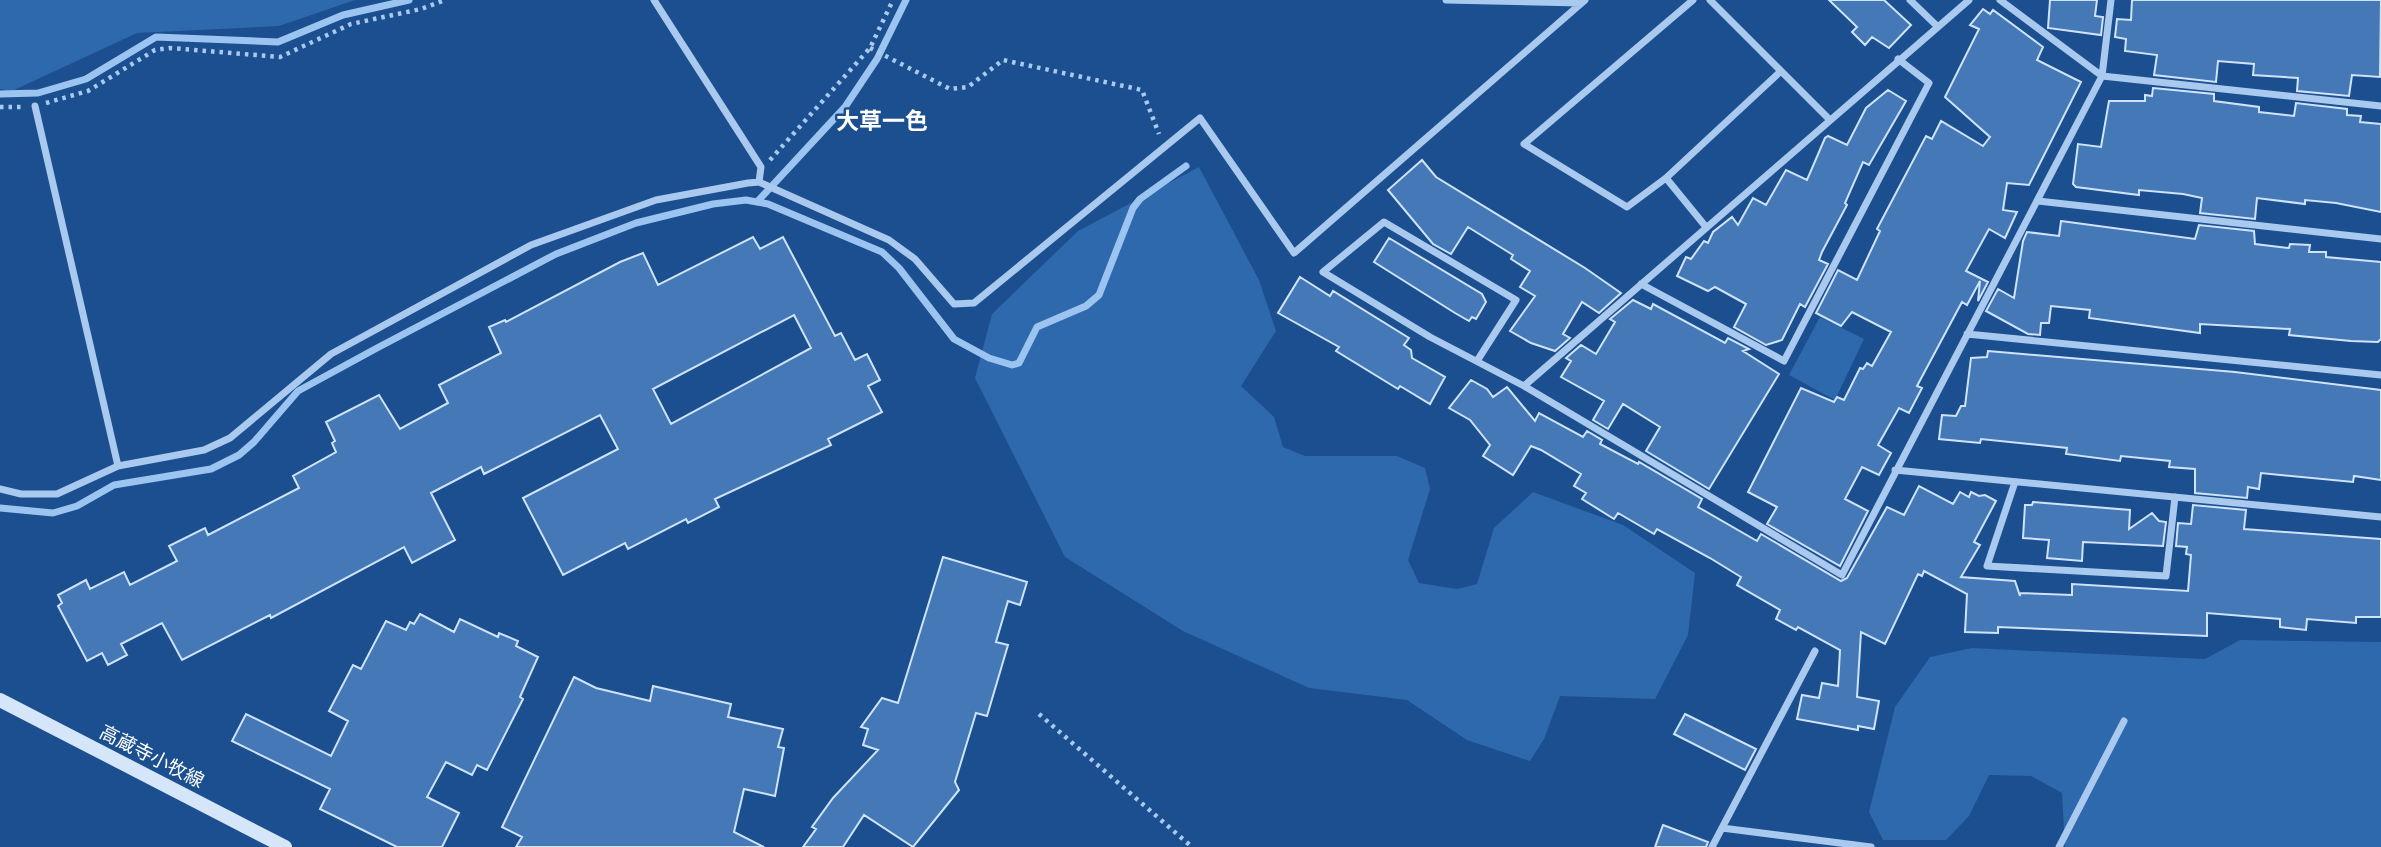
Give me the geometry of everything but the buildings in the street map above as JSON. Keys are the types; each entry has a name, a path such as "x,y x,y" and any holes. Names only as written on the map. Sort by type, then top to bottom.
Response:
{"main road":[{"name":"高蔵寺小牧線","path":"0,700 285,847"}],"street":[{"path":"654,0 761,167 760,182"},
{"path":"1446,0 1583,1"},
{"path":"1693,0 1524,145 1627,207 1666,178 1781,71"},
{"path":"1710,0 1829,119"},
{"path":"1910,0 1937,26"},
{"path":"1524,387 1969,0"},
{"path":"2000,0 2102,76 2381,106"},
{"path":"1477,361 1516,300 1384,222 1324,272 1430,337 1524,387 1842,575 2102,76 2111,0"},
{"path":"0,489 21,494 57,494 118,466 204,450 230,438 331,354 531,245 656,200 760,182 889,240 915,259 954,304 974,303 1200,118 1294,253 1583,1"},
{"path":"1640,284 1784,361 1928,83 1898,59"},
{"path":"35,106 118,466"},
{"path":"1666,178 1706,227"},
{"path":"2038,201 2381,239"},
{"path":"1967,334 2381,375"},
{"path":"1895,470 2381,517"},
{"path":"2015,482 1987,566 2166,576 2175,497"},
{"path":"1712,847 1815,651"},
{"path":"2059,847 2124,722"},
{"path":"1722,828 1871,847"}],"path":[{"path":"0,107 35,106 88,91 155,50 170,48 280,57 351,24 421,9 445,0"},
{"path":"761,167 775,156 870,48 893,0"},
{"path":"870,48 950,89 968,88 1003,60 1142,90 1164,148"},
{"path":"1038,714 1192,847"}],"shaded area":[{"path":"0,0 355,0 279,26 137,33 12,91 0,89"},
{"path":"1199,167 1259,280 1276,331 1241,386 1274,417 1283,447 1305,456 1397,456 1425,468 1430,489 1408,560 1419,583 1457,589 1477,584 1494,528 1533,492 1623,525 1695,573 1688,635 1655,699 1560,696 1544,739 1530,761 1467,740 1407,700 1309,688 1183,631 1065,557 975,378 992,314 1078,231"},
{"path":"1820,317 1864,339 1835,400 1789,375"},
{"path":"2240,640 2381,642 2381,847 2065,847 2062,793 2031,776 1989,775 1969,816 1946,840 1883,840 1869,812 1895,707 1930,657 1972,648 2205,659"}],"waterway":[{"path":"0,94 38,93 86,79 156,37 278,42 343,15 409,0"},
{"path":"757,202 845,107 877,59 906,0"},
{"path":"0,508 53,513 77,506 114,485 211,469 239,455 254,442 298,391 377,348 556,254 636,223 713,204 746,200 768,204 882,252 899,268 954,339 989,358 1012,365 1019,363 1037,327 1086,306 1099,295 1133,208 1140,199 1186,166"}],"district":[{"name":"大草一色","path":"882,121"}]}
